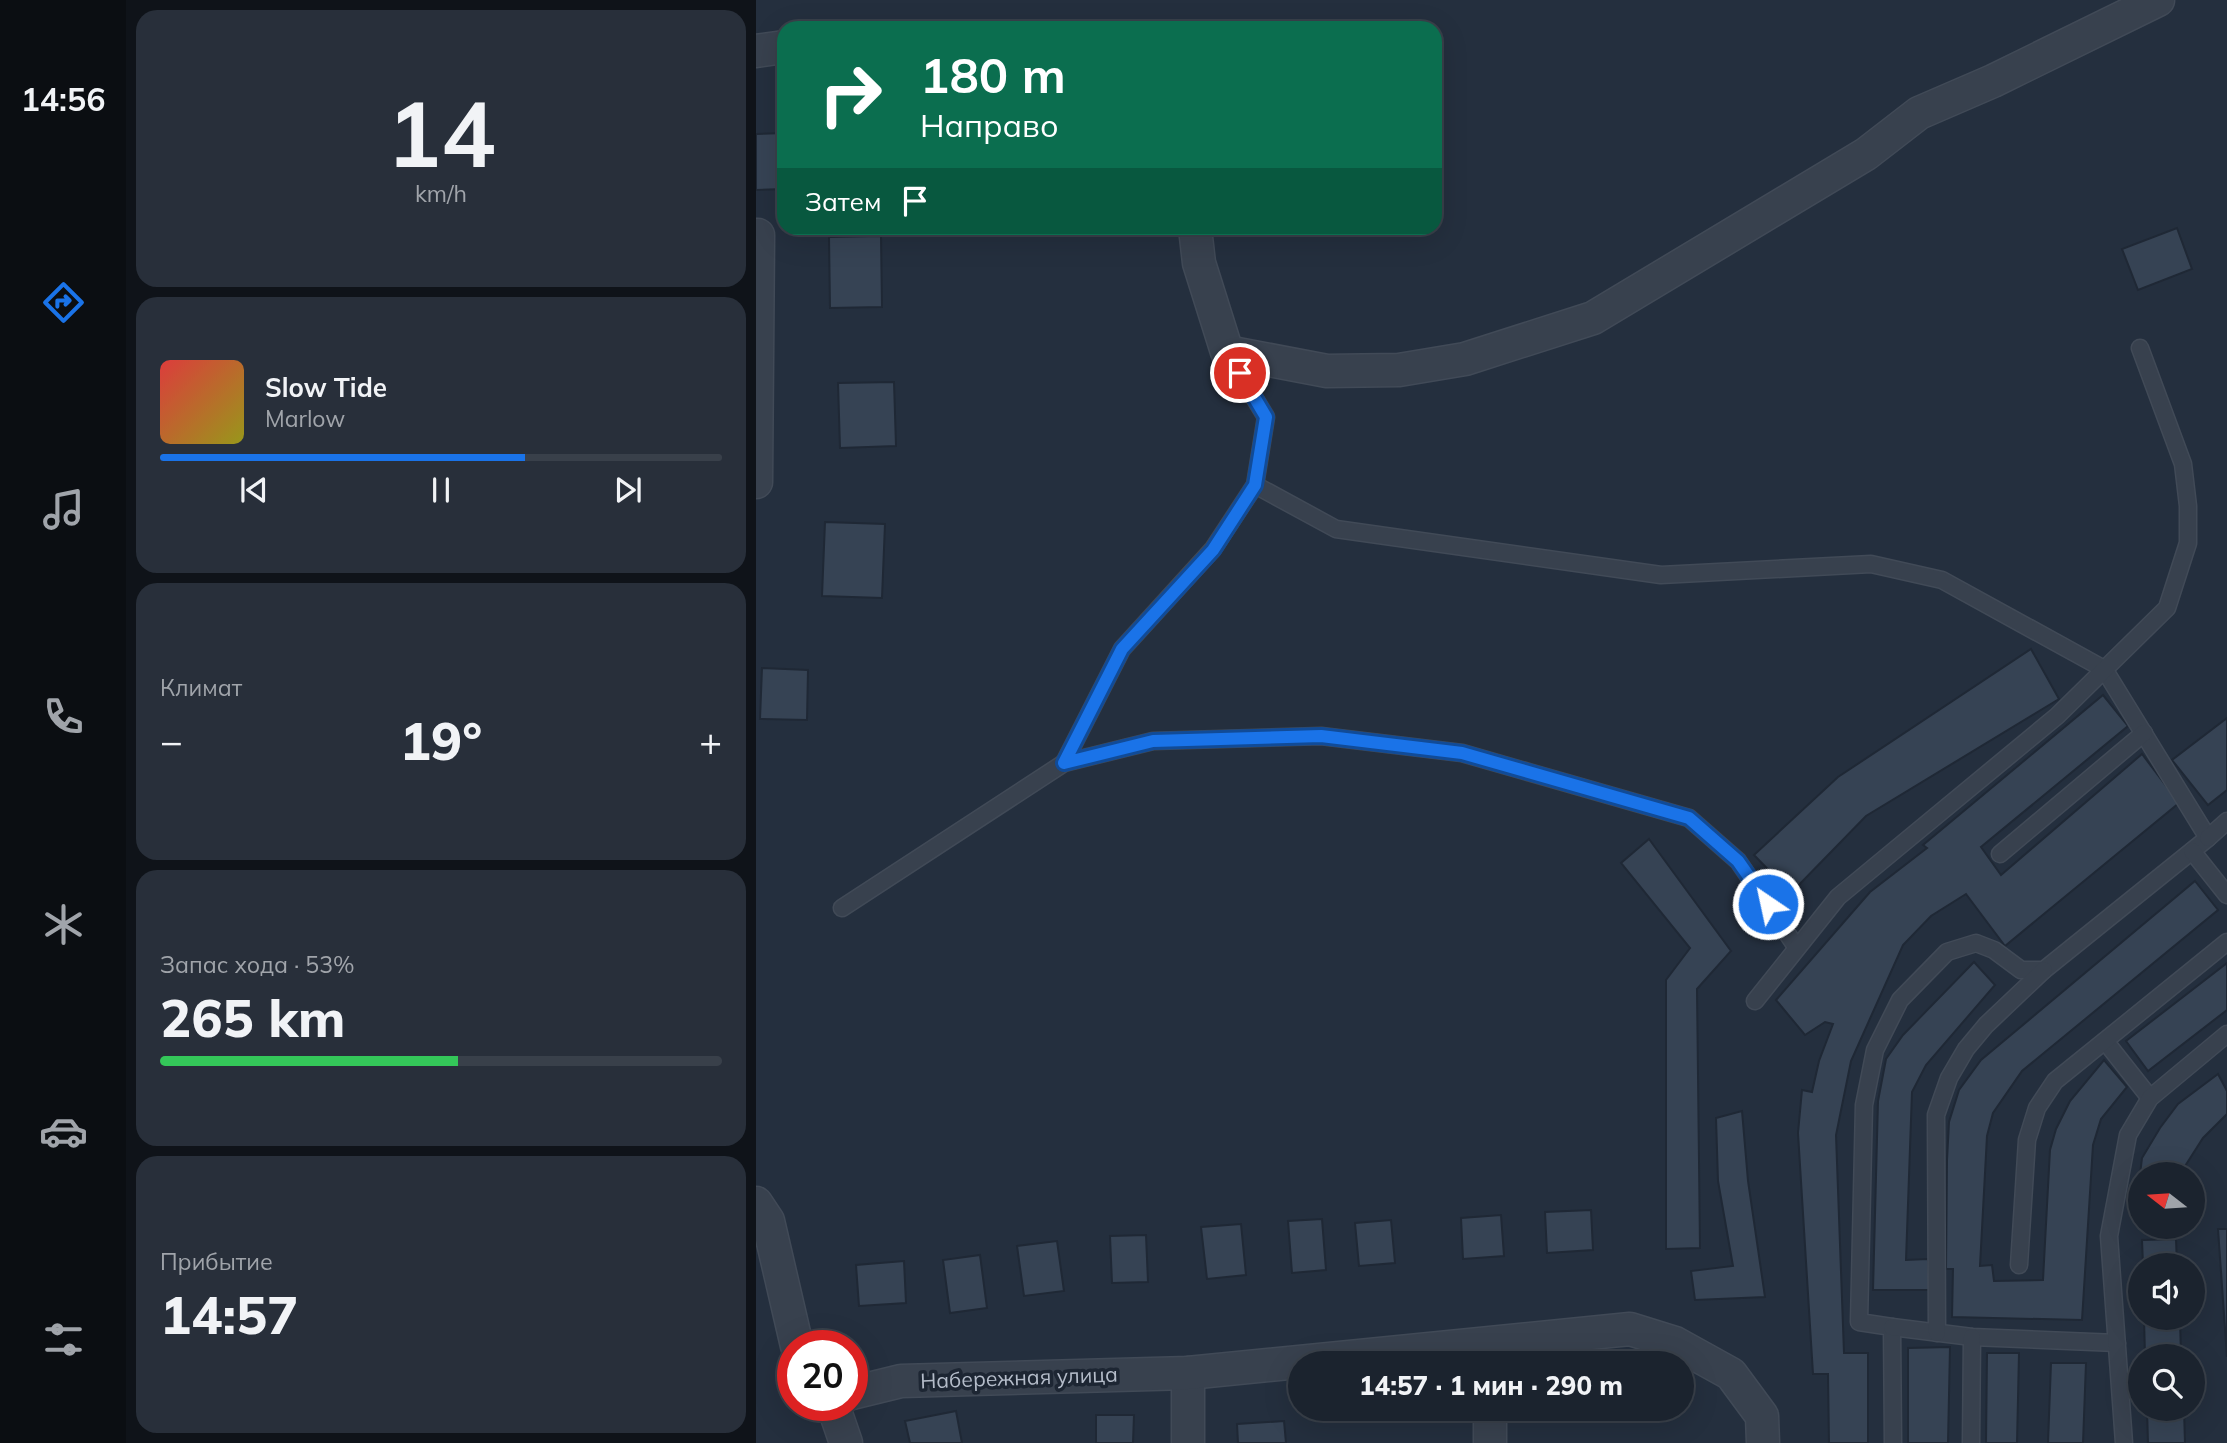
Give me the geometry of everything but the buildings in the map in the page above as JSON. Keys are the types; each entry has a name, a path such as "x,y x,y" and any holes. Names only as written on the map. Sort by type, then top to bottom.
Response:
{"street":[{"path":"1196,235 1199,263 1227,352 1326,371 1399,370 1465,359 1593,318 1866,153 1919,113 1993,81 2158,0"},
{"path":"756,51 777,48"},
{"path":"756,482 758,235"},
{"path":"756,1203 768,1221 793,1330"},
{"name":"Набережная улица","path":"1507,1351 1630,1329 1675,1343 1689,1351"},
{"name":"Набережная улица","path":"1694,1354 1731,1374 1762,1416 1763,1443"},
{"name":"Набережная улица","path":"868,1389 901,1381 1188,1373 1288,1367"},
{"path":"1188,1373 1188,1443"},
{"path":"838,1421 846,1443"},
{"path":"1490,1421 1490,1443"}],"lane":[{"path":"1755,1001 1838,897 2057,716 2166,608 2188,543 2188,506 2183,464 2140,348"},
{"path":"1064,763 1122,649 1213,550 1255,485 1266,417 1227,352"},
{"path":"1255,485 1336,529 1661,575 1871,564 1942,580 2104,669 2208,838"},
{"path":"2000,854 2144,733"},
{"path":"842,908 1064,763 1153,741 1321,736 1462,753 1689,818 1738,861 1797,948"},
{"path":"1937,1333 1936,1115 1949,1077 1966,1049 1986,1025 2044,970 2227,821"},
{"path":"2192,851 2227,895"},
{"path":"2020,1265 2027,1140 2037,1108 2055,1081 2227,942"},
{"path":"2044,970 2021,970 1994,950 1976,943 1947,952 1900,1000 1875,1050 1864,1105 1859,1322 1972,1336 2117,1343"},
{"path":"2124,1443 2109,1236 2128,1135 2150,1098 2227,1034"},
{"path":"2105,1041 2150,1098"},
{"path":"1892,1327 1893,1443"},
{"path":"1971,1443 1972,1336"}],"route":[{"path":"1240,373 1266,417 1255,485 1213,550 1122,649 1064,763 1153,741 1321,736 1462,753 1689,818 1738,861 1768,904"}]}
